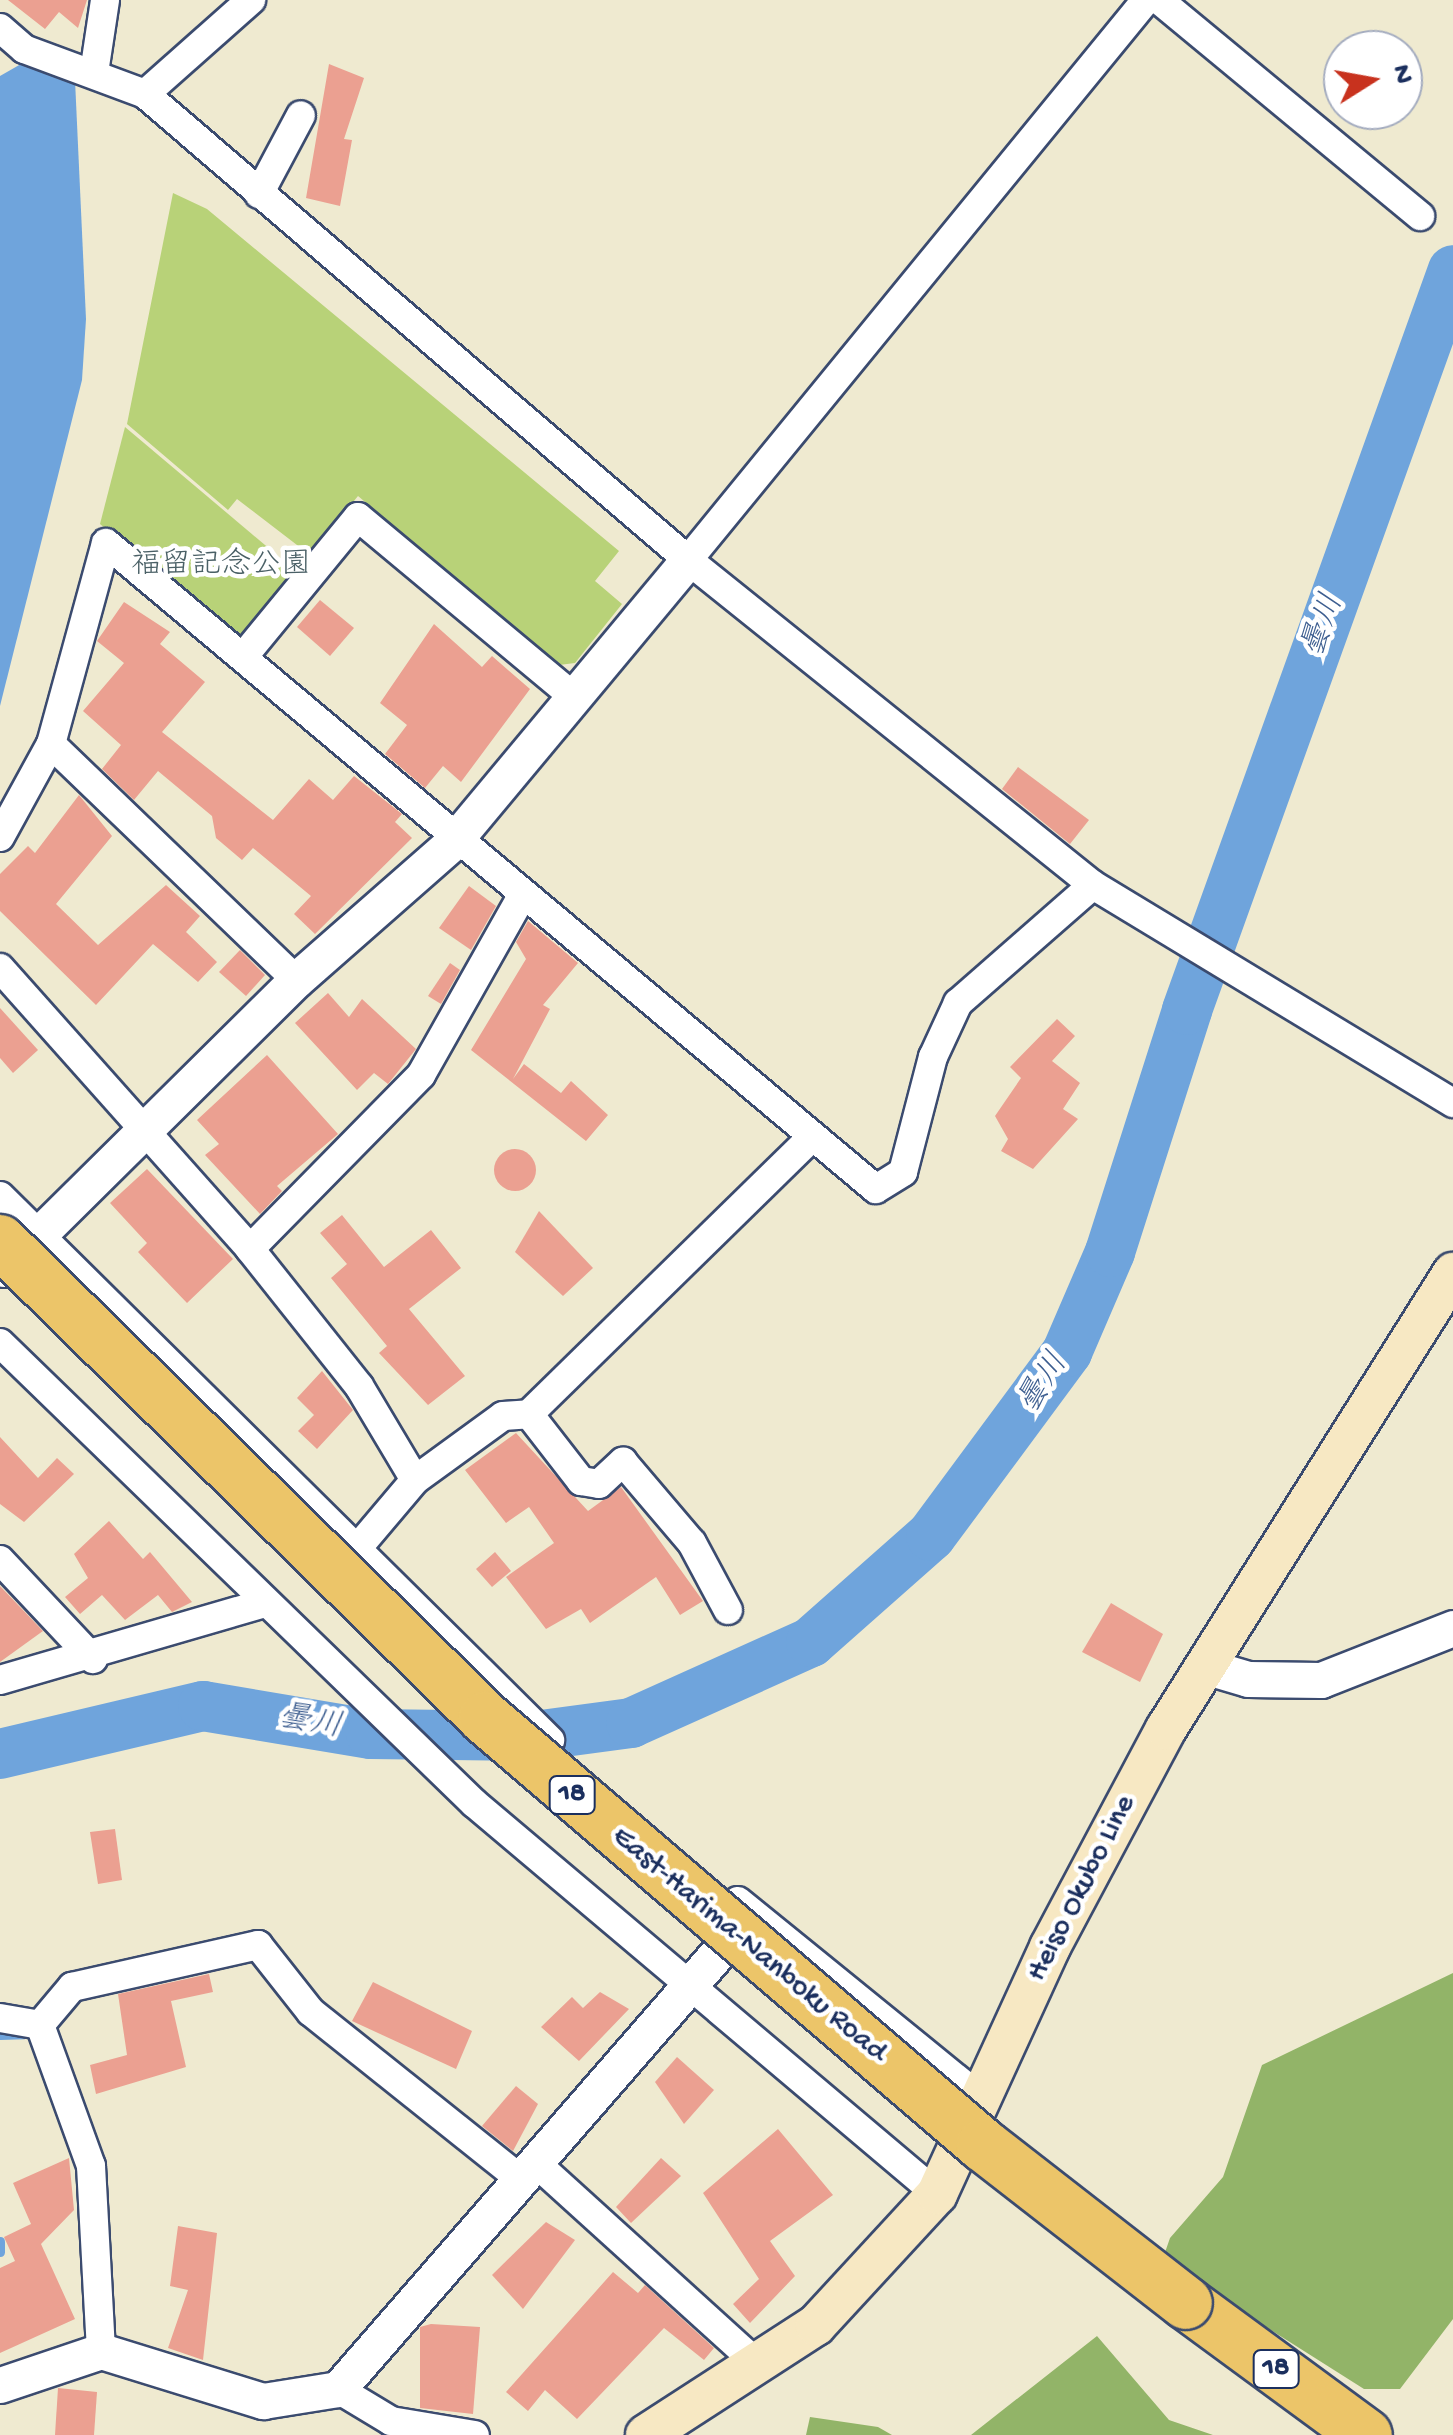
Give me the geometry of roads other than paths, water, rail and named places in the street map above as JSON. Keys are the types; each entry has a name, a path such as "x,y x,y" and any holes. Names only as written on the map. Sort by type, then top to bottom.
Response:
{"highway":[{"name":"East-Harima-Nanboku Road","path":"17,1237 500,1731 983,2145 1310,2435"},
{"name":"East-Harima-Nanboku Road","path":"0,1283 503,1773 1177,2314 1366,2435"}],"main road":[{"name":"Heiso Okubo Line","path":"646,2435 759,2364 860,2285 937,2194 984,2101 1050,1947 1204,1666 1453,1272"}],"street":[{"path":"94,73 105,0"},
{"path":"144,94 252,0"},
{"path":"0,1274 17,1237 149,1126 296,980 453,842 1146,0"},
{"path":"1160,0 1420,216"},
{"path":"0,28 24,49 144,94 688,560 1094,885 1254,986 1453,1103"},
{"path":"259,194 301,116"},
{"path":"244,657 358,517 572,696"},
{"path":"0,837 50,744 106,544 244,657 520,899 876,1189 891,1186 904,1172 934,1056 958,1003 1094,885"},
{"path":"50,744 296,980"},
{"path":"250,1249 421,1075 520,899"},
{"path":"0,968 149,1126 250,1249 359,1386 415,1480"},
{"path":"355,1551 415,1480 503,1416 528,1414 812,1137"},
{"path":"0,1196 17,1237 355,1551 500,1695 606,1792 984,2101"},
{"path":"0,1343 260,1604 474,1804 686,1989 937,2194"},
{"path":"528,1414 581,1481 599,1484 623,1462 692,1543 728,1610"},
{"path":"0,1560 93,1659"},
{"path":"0,1680 93,1659 260,1604"},
{"path":"1204,1666 1248,1679 1322,1680 1453,1628"},
{"path":"0,2384 102,2352 262,2401 338,2389 752,1913"},
{"path":"40,2025 72,1987 258,1945 312,2012 530,2172 759,2364"},
{"path":"0,2018 40,2025"},
{"path":"40,2025 92,2166 102,2352"},
{"path":"338,2389 392,2421 476,2435"}],"water":[{"path":"21,64 75,80 86,319 82,380 0,706 0,76"}],"waterway":[{"name":"曇川","path":"0,1754 203,1706 371,1734 534,1736 631,1723 811,1642 931,1536 1067,1352 1110,1252 1187,1010 1453,270"},
{"path":"0,2035 24,2034"},
{"path":"0,2241 0,2252"}],"park label":[{"name":"福留記念公園","path":"221,567"}]}
